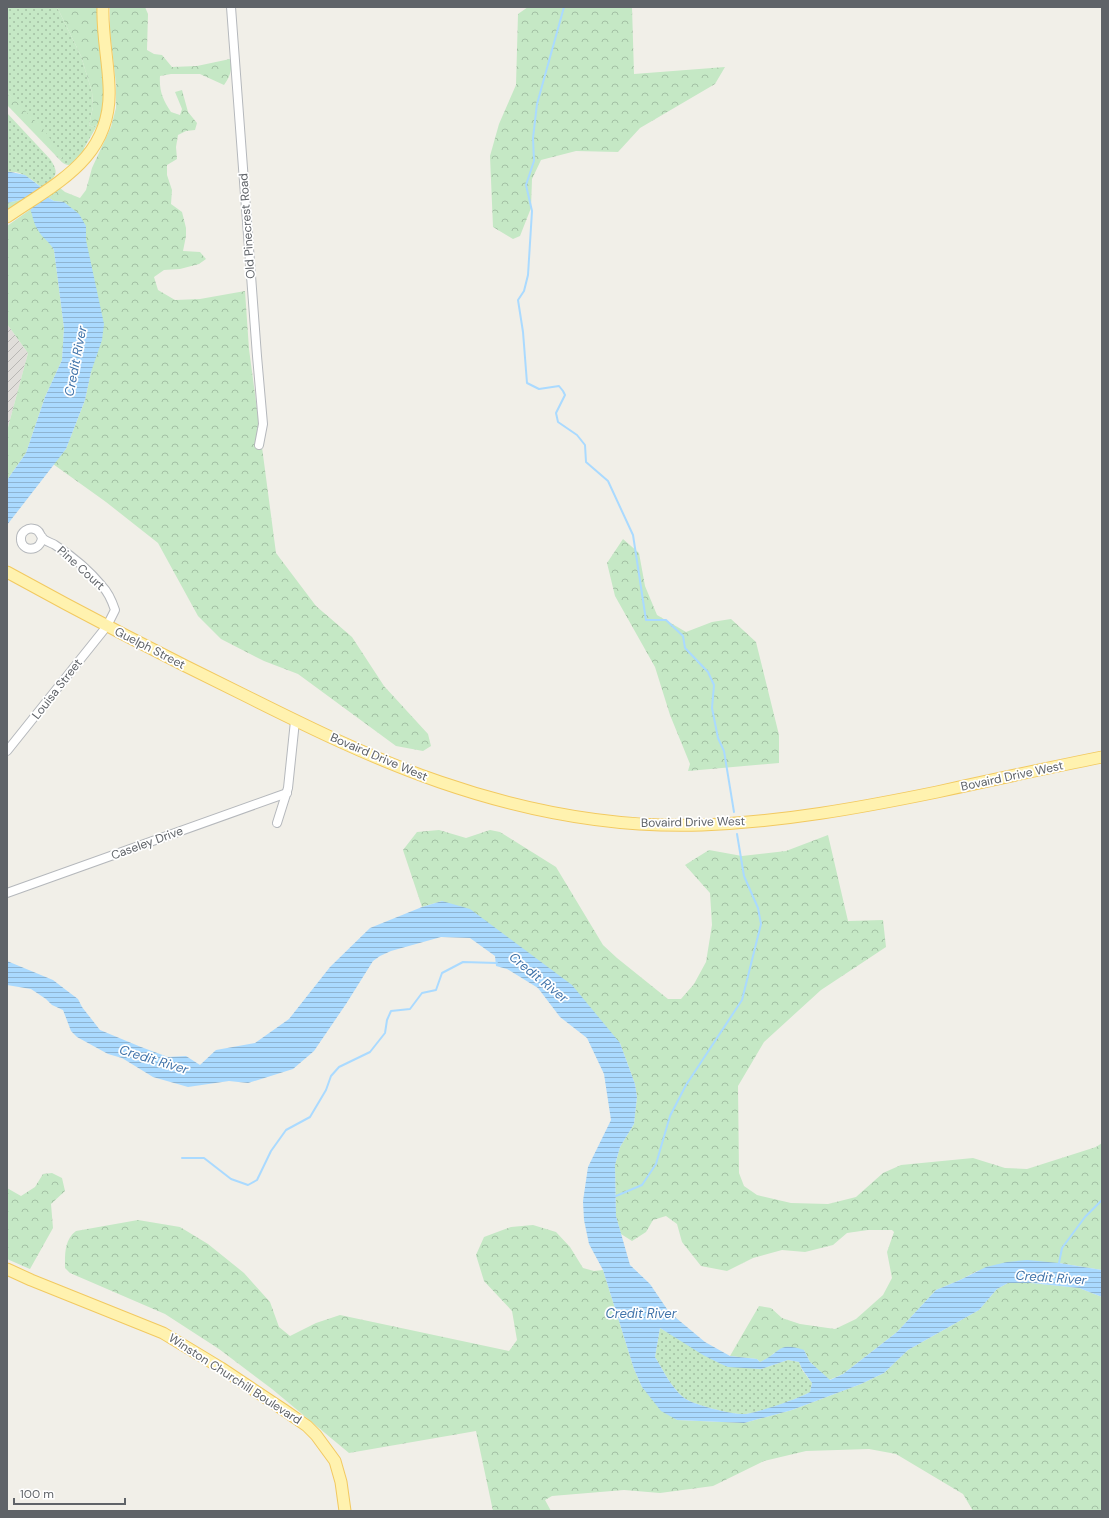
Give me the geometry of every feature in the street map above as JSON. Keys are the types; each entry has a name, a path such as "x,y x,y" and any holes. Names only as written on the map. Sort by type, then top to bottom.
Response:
{"main road":[{"path":"7,217 52,187 72,171 90,153 103,133 109,110 109,87 103,7"},
{"name":"Guelph Street","path":"7,572 107,626 295,721"},
{"name":"Bovaird Drive West","path":"295,721 385,761 442,783 524,806 574,816 621,822 694,825 767,821 824,814 1102,757"},
{"name":"Winston Churchill Boulevard","path":"7,1268 31,1280 163,1333 221,1368 295,1418 316,1435 335,1462 341,1482 345,1511"}],"street":[{"name":"Old Pinecrest Road","path":"231,7 263,424 259,445"},
{"name":"Pine Court","path":"42,538 79,563 102,585 111,597 115,610 107,626"},
{"name":"Louisa Street","path":"7,751 107,626"},
{"path":"277,823 287,793 295,721"},
{"name":"Caseley Drive","path":"7,893 287,793"}],"shaded area":[{"path":"7,324 28,353 7,431"}],"green space":[{"path":"7,7 57,7 81,56 92,92 93,107 89,125 93,127 98,124 84,148 86,150 74,163 70,165 63,163 59,159 62,158 7,92"},
{"path":"57,7 100,7 105,89 101,120 93,127 89,125 93,107 92,92 81,56"},
{"path":"110,7 145,7 148,14 147,50 154,54 162,55 172,67 197,66 230,59 230,72 224,85 200,74 171,74 160,76 162,95 171,112 180,115 182,109 175,92 182,90 188,112 197,123 195,130 186,131 178,135 176,147 177,159 167,165 167,175 172,190 171,204 182,212 186,228 183,251 200,252 206,259 199,264 180,269 164,270 154,277 158,290 175,300 200,299 245,291 249,349 276,553 316,606 352,637 384,686 428,734 431,746 423,751 396,746 298,674 264,661 221,639 198,616 158,543 106,502 53,464 66,449 85,400 91,372 85,226 64,202 54,201 47,197 60,188 65,192 80,198 86,190 92,168 111,127 116,108 116,84 110,32"},
{"path":"528,7 632,7 634,74 725,67 715,84 640,128 618,152 576,151 541,160 532,179 531,208 520,236 513,239 493,227 490,156 499,124 516,85 518,14"},
{"path":"7,92 44,130 62,158 59,159 7,105"},
{"path":"7,113 53,164 56,172 55,175 50,181 41,187 30,178 17,172 7,172"},
{"path":"24,199 7,210 7,203"},
{"path":"31,209 38,230 50,243 54,250 64,328 62,360 45,397 26,453 7,480 7,431 28,353 7,324 7,226"},
{"path":"623,539 639,553 645,586 657,615 686,632 712,622 731,619 756,642 779,735 779,763 688,771 690,764 670,715 655,667 615,596 607,563"},
{"path":"439,830 466,838 490,830 500,832 556,867 603,945 668,999 681,999 694,984 706,962 712,925 710,893 685,865 709,850 742,856 786,851 828,835 848,921 883,920 886,947 821,990 764,1042 738,1086 739,1173 744,1186 757,1195 791,1203 828,1204 856,1197 883,1173 901,1165 973,1158 1005,1168 1027,1169 1096,1147 1102,1143 1102,1270 1059,1263 977,1271 936,1290 897,1332 843,1374 829,1380 810,1362 804,1350 774,1353 769,1358 760,1362 757,1359 730,1356 759,1306 771,1308 782,1318 800,1324 835,1329 856,1319 883,1295 892,1278 887,1252 894,1232 892,1230 868,1230 847,1233 833,1245 805,1252 782,1250 753,1258 727,1271 701,1266 682,1242 677,1224 666,1216 653,1220 646,1232 632,1241 621,1234 616,1216 615,1165 620,1147 634,1124 637,1097 635,1084 620,1043 442,901 422,907 403,850 417,832"},
{"path":"52,1173 62,1178 65,1191 51,1204 53,1228 30,1269 7,1259 7,1188 21,1196 35,1187 43,1174"},
{"path":"138,1220 180,1227 208,1244 244,1273 270,1302 279,1327 290,1336 316,1323 340,1315 509,1351 517,1340 512,1311 484,1281 476,1255 484,1237 511,1227 533,1225 556,1232 570,1247 583,1268 594,1271 603,1270 634,1369 642,1387 677,1420 744,1423 792,1410 861,1384 884,1373 908,1350 979,1310 997,1289 1008,1283 1031,1283 1079,1288 1102,1297 1102,1511 973,1511 963,1494 896,1454 869,1449 806,1451 764,1461 713,1486 660,1493 624,1490 552,1496 545,1500 551,1511 493,1511 476,1431 349,1453 272,1389 219,1349 165,1314 70,1273 65,1268 67,1243 76,1231"},
{"path":"660,1328 721,1364 761,1369 788,1360 799,1362 802,1370 812,1383 810,1392 796,1399 760,1411 745,1414 723,1411 695,1403 683,1397 679,1393 655,1357"}],"water":[{"name":"Credit River","path":"7,172 25,175 41,187 47,197 54,201 64,202 79,214 86,226 86,240 104,324 102,340 91,372 85,400 66,449 7,525 7,480 26,453 45,397 62,360 64,328 54,250 38,230 31,210 24,199 7,203"},
{"name":"Credit River","path":"442,901 470,909 572,985 620,1043 635,1084 637,1097 634,1124 620,1147 615,1165 616,1216 630,1265 650,1284 669,1312 705,1342 730,1356 757,1359 760,1362 784,1347 804,1350 810,1362 830,1380 843,1374 897,1332 936,1290 986,1267 1007,1262 1027,1260 1059,1263 1102,1270 1102,1297 1079,1288 1031,1283 1008,1283 997,1289 979,1310 908,1350 884,1373 861,1384 792,1410 744,1423 677,1420 661,1411 642,1387 634,1369 603,1270 589,1244 584,1220 583,1201 588,1167 611,1120 604,1074 587,1038 560,1017 538,988 507,969 496,966 495,956 470,938 441,937 391,951 380,956 373,961 314,1051 293,1069 248,1083 229,1081 188,1087 153,1077 122,1058 108,1054 77,1037 71,1031 63,1010 52,1005 31,989 7,985 7,961 53,980 78,999 82,1007 100,1030 168,1057 186,1056 200,1065 216,1050 255,1043 289,1019 330,967 370,928 422,907","holes":["660,1328 703,1355 728,1367 761,1369 788,1360 799,1362 812,1383 810,1392 778,1405 746,1414 723,1411 695,1403 683,1397 679,1393 655,1357"]}],"waterway":[{"path":"564,7 537,104 533,138 534,161 526,185 532,211 528,275 524,291 518,300 523,332 527,383 539,389 559,386 563,391 565,395 556,413 558,422 577,435 585,445 586,462 608,481 633,535 646,620 666,620 683,636 685,648 708,672 714,685 712,708 718,738 724,751 734,812"},
{"path":"616,1196 642,1185 656,1164 670,1116 686,1085 742,1000 761,924 758,908 744,876 737,834"},
{"path":"182,1158 204,1158 231,1179 248,1185 257,1180 271,1151 286,1130 310,1117 326,1090 331,1076 339,1067 370,1052 385,1033 387,1020 391,1011 410,1009 422,993 436,990 442,973 463,962 497,963"},
{"path":"1059,1263 1062,1248 1085,1217 1102,1200"}]}
